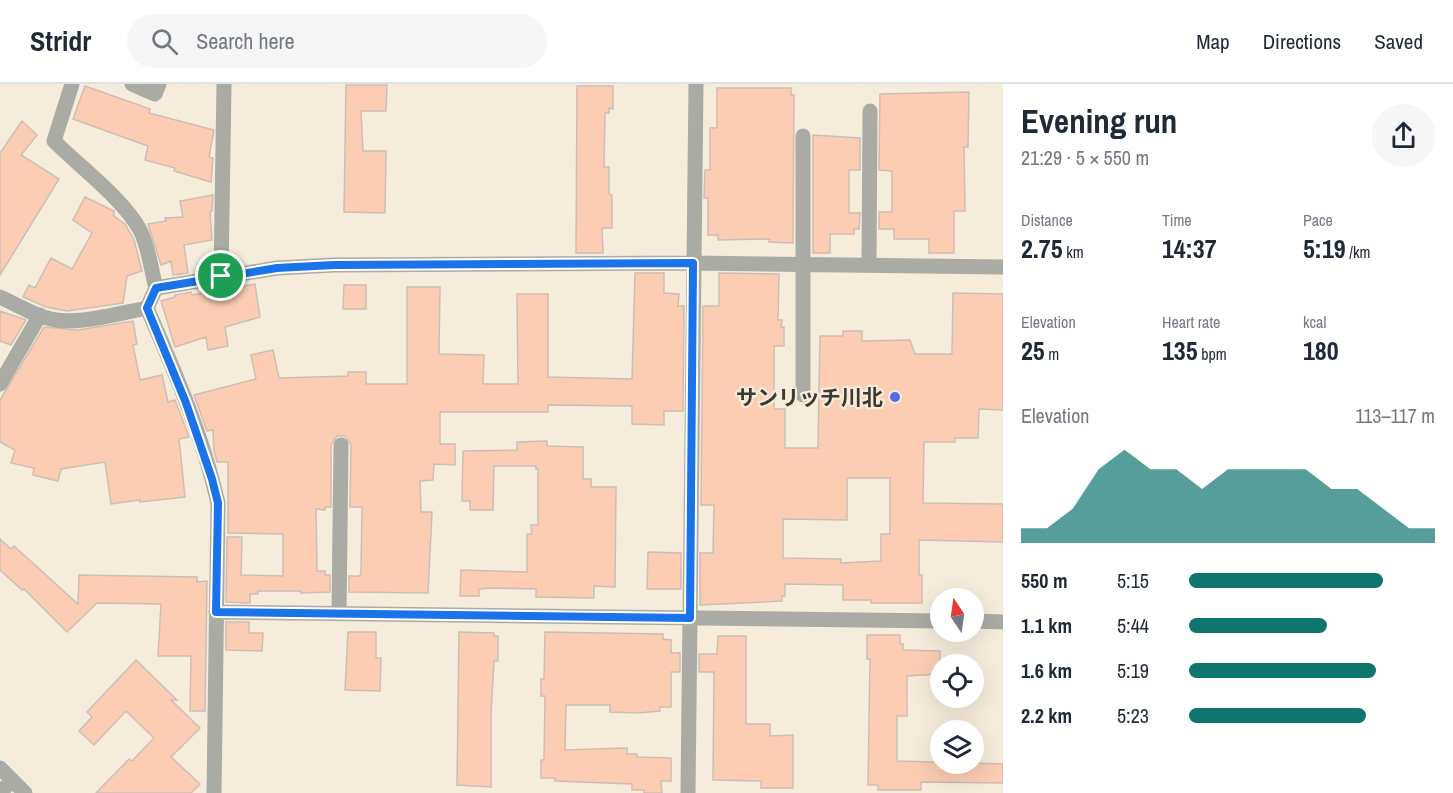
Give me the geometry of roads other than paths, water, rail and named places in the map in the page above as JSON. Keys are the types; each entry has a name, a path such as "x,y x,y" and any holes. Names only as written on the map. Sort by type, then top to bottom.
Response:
{"street":[{"path":"72,84 54,141 107,190 134,219 141,233 156,288 147,308 186,403 218,503 214,793"},
{"path":"132,84 154,94 159,84"},
{"path":"221,276 224,84"},
{"path":"688,793 696,84"},
{"path":"869,265 870,111"},
{"path":"803,136 803,394"},
{"path":"156,288 277,268 334,265 693,263 1003,267"},
{"path":"0,297 57,320 72,320 147,308"},
{"path":"0,384 40,315"},
{"path":"339,614 341,445"},
{"path":"216,612 930,621"},
{"path":"984,621 1003,621"},
{"path":"0,768 25,793"},
{"path":"0,793 12,780"}],"place":[{"name":"サンリッチ川北","path":"895,397"}]}
